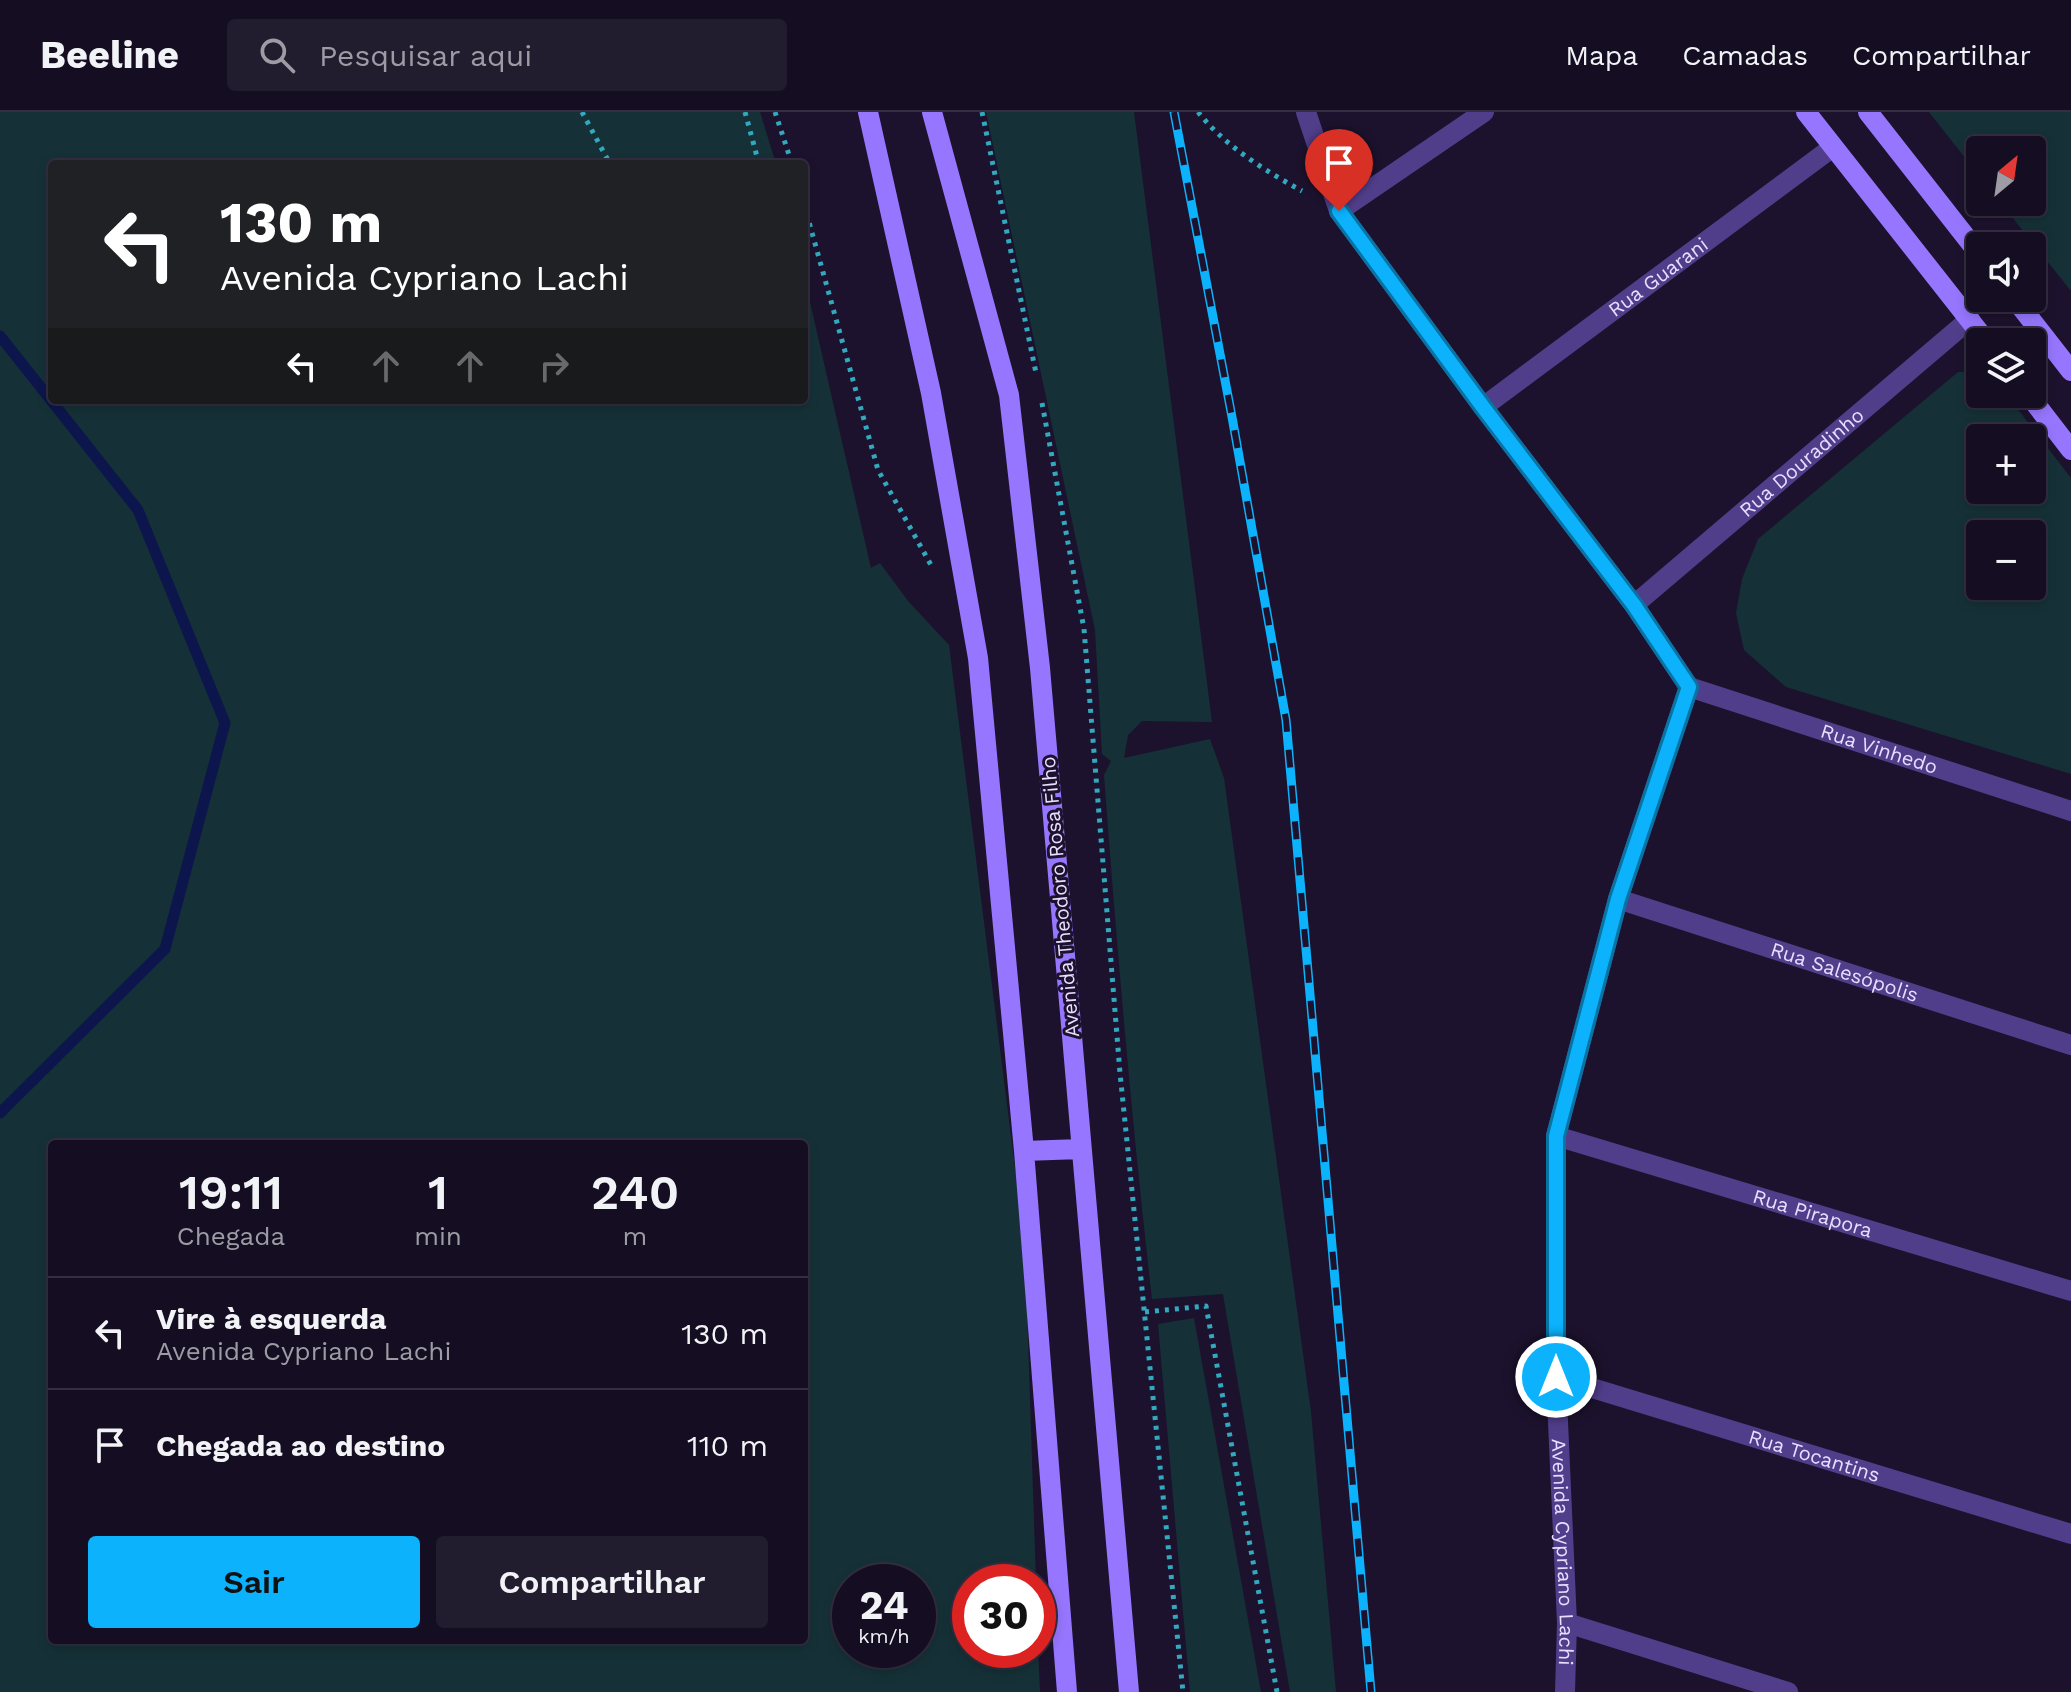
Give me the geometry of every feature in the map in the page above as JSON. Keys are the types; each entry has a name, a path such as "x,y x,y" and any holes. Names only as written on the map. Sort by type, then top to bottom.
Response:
{"main road":[{"path":"868,112 931,393 978,658 1024,1151 1067,1692"},
{"name":"Avenida Theodoro Rosa Filho","path":"932,112 1009,395 1040,668 1129,1692"},
{"path":"1806,112 1977,328"},
{"path":"1868,112 1966,237"},
{"path":"2025,312 2071,371"},
{"path":"2039,408 2071,450"},
{"path":"1024,1151 1081,1149"}],"street":[{"path":"1306,112 1339,211 1634,605 1689,687"},
{"path":"1339,211 1484,112"},
{"name":"Rua Guarani","path":"1483,407 1833,147"},
{"name":"Rua Douradinho","path":"1634,605 1970,319"},
{"name":"Rua Vinhedo","path":"1689,687 2071,811"},
{"name":"Avenida Cypriano Lachi","path":"1565,1692 1567,1623 1556,1377 1556,1136 1618,899 1689,687"},
{"name":"Rua Salesópolis","path":"1618,899 2071,1045"},
{"name":"Rua Pirapora","path":"1556,1136 2071,1291"},
{"name":"Rua Tocantins","path":"1556,1377 2071,1534"},
{"path":"1567,1623 1788,1692"}],"path":[{"path":"582,112 608,160"},
{"path":"745,112 758,160"},
{"path":"775,112 791,160"},
{"path":"982,112 1037,378"},
{"path":"1198,112 1210,127 1265,171 1339,211"},
{"path":"808,218 878,470 937,578"},
{"path":"1040,393 1084,629 1120,1073 1183,1692"},
{"path":"1145,1312 1206,1306 1277,1692"}],"green space":[{"path":"0,112 760,112 775,160 48,160 48,404 808,404 808,293 871,568 880,563 908,601 949,645 1025,1247 1035,1564 952,1564 952,1668 1039,1668 1040,1692 0,1692"},
{"path":"986,112 1134,112 1212,722 1142,721 1128,735 1124,758 1210,739 1224,778 1311,1412 1336,1692 1290,1692 1223,1294 1152,1299 1131,1103 1109,841 1104,775 1111,761 1102,754 1095,630"},
{"path":"1929,112 2071,112 2071,291 2046,260 2046,232 2024,232 2011,216 2046,216 2046,136 1966,136 1966,159"},
{"path":"1958,372 1966,372 1966,408 2017,408 2029,424 1966,424 1966,504 2046,504 2046,446 2071,478 2071,774 1786,687 1744,650 1736,613 1742,579 1758,539"},
{"path":"1194,1318 1261,1692 1190,1692 1158,1324"}],"waterway":[{"path":"0,336 48,397"},
{"path":"0,1113 165,949 225,723 138,510 54,404"}],"railway":[{"path":"1174,112 1286,720 1371,1692"}],"route":[{"path":"1339,211 1634,605 1689,687 1618,899 1556,1136 1556,1377"}]}
